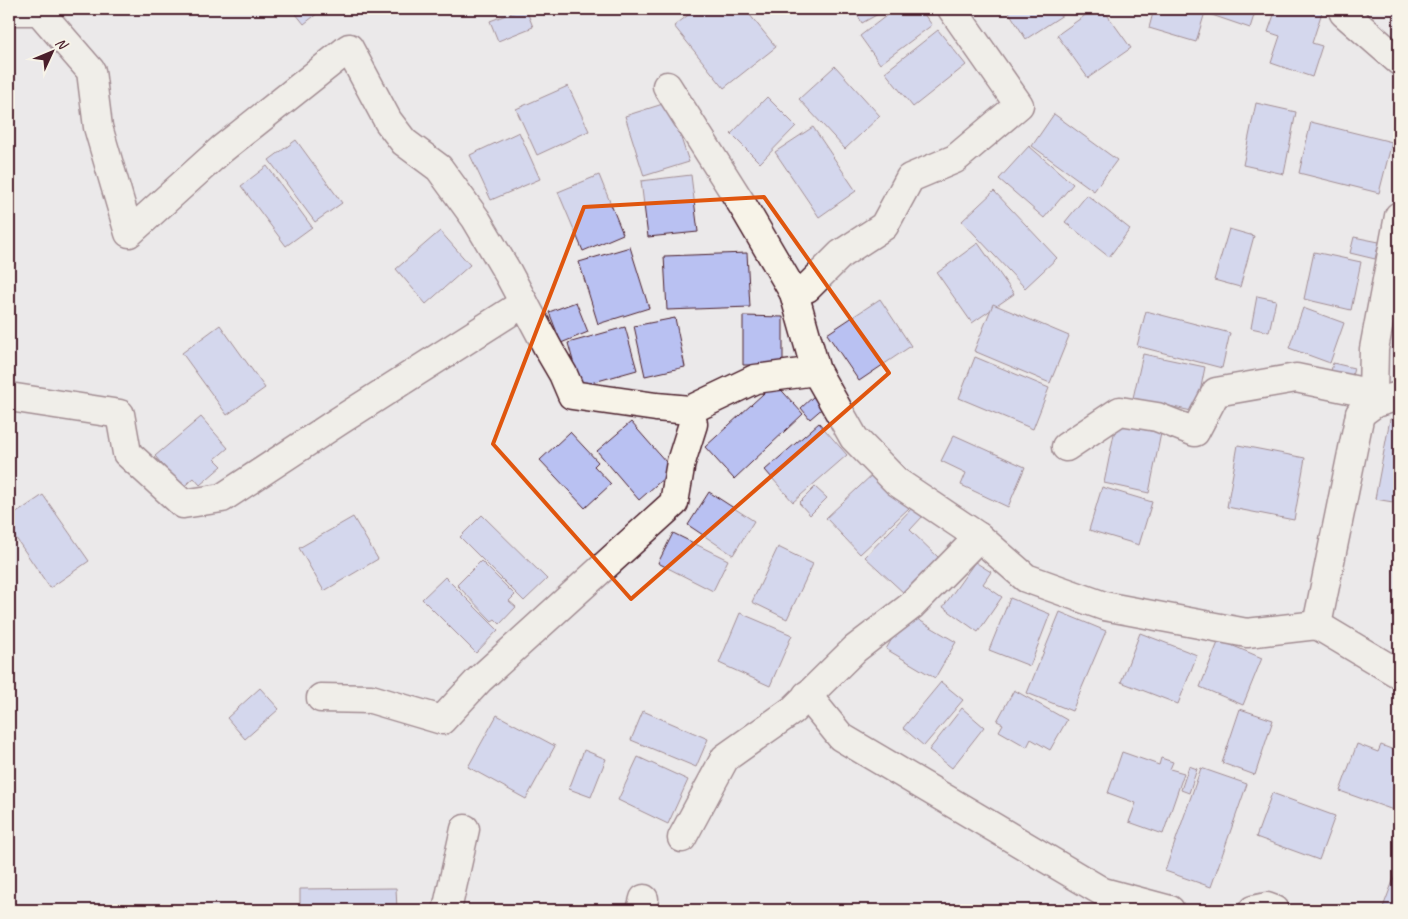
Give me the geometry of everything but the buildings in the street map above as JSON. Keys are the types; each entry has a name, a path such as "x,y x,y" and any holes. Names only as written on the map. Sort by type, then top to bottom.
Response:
{"street":[{"path":"794,293 807,288 842,254 884,226 910,178 955,159 1019,105 952,9"},
{"path":"1345,9 1344,13 1399,61"},
{"path":"9,10 39,11 91,71 98,127 129,233 222,150 349,48 388,121 404,142 439,168 476,219 508,273 563,374 572,395 690,410 755,379 816,371"},
{"path":"667,86 743,206 794,293 816,371 854,438 897,482 979,537 1026,578 1104,606 1247,633 1317,625 1399,674"},
{"path":"1317,625 1378,401 1374,349 1399,216"},
{"path":"9,397 120,414 127,452 183,504 222,498 339,421 524,304"},
{"path":"1374,349 1394,379 1399,383"},
{"path":"1066,447 1120,411 1157,417 1195,432 1216,392 1287,379 1296,378 1378,401"},
{"path":"321,698 371,699 442,720 479,680 674,503 681,462 693,424 690,410"},
{"path":"682,838 725,758 792,710 855,649 911,606 979,537"},
{"path":"807,695 841,737 1103,892 1170,910"},
{"path":"447,910 465,829"},
{"path":"1253,910 1267,907 1275,910"}],"highlighted area":[{"path":"764,197 889,373 631,599 493,444 584,207"}]}
